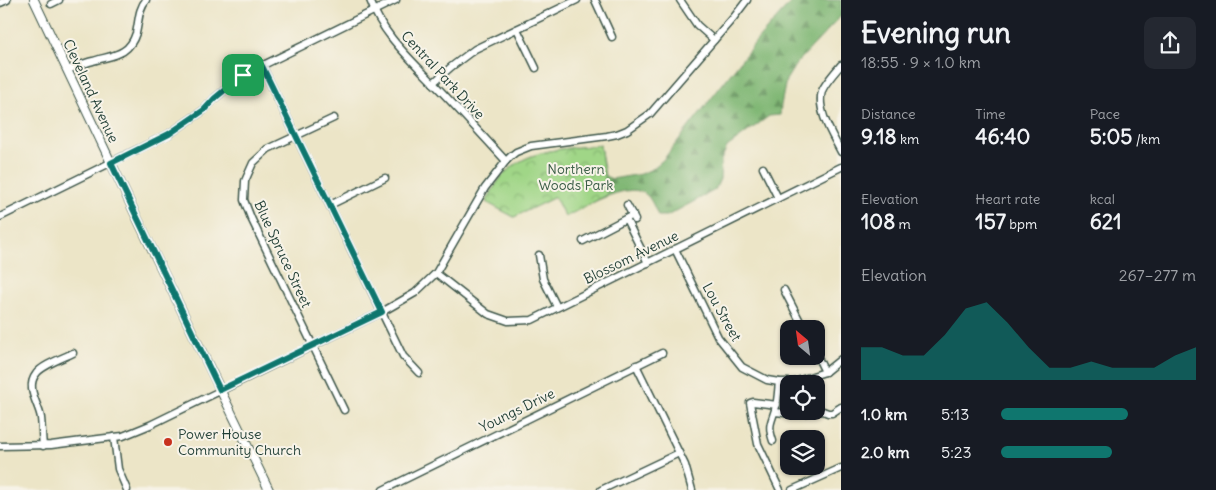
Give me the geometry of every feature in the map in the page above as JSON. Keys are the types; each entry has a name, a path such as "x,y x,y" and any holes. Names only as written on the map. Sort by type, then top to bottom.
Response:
{"main road":[{"name":"Cleveland Avenue","path":"34,0 269,490"}],"street":[{"path":"0,3 7,0"},
{"path":"51,4 59,0"},
{"path":"67,70 80,64 122,52 130,46 136,33 142,4 146,0"},
{"name":"Central Park Drive","path":"370,0 385,30 404,53 506,161"},
{"path":"0,217 169,134 204,110 215,98 243,75 396,0"},
{"path":"433,83 450,67 476,49 577,0"},
{"path":"595,0 612,37"},
{"path":"680,0 698,25 714,40"},
{"path":"0,446 42,446 122,436 150,425 313,346 382,312 415,293 436,273 485,188 506,161 516,152 531,146 607,136 627,130 650,114 747,0"},
{"path":"517,28 536,68"},
{"path":"841,65 833,73 822,92 821,106 825,120 841,152"},
{"path":"262,66 404,356 419,373"},
{"name":"Blue Spruce Street","path":"334,118 268,150 254,163 245,181 244,200 344,410"},
{"name":"Blossom Avenue","path":"436,273 488,314 508,321 532,320 841,167"},
{"path":"763,168 778,198"},
{"path":"330,205 385,178"},
{"path":"582,241 626,219 634,218 627,204"},
{"path":"626,219 648,263"},
{"name":"Lou Street","path":"675,249 718,337 742,367 766,380 794,382 825,372 841,359"},
{"path":"539,255 543,280 557,307"},
{"path":"784,290 799,320"},
{"path":"42,446 41,418 32,387 33,379 42,368 73,353"},
{"name":"Youngs Drive","path":"383,490 662,353"},
{"path":"636,365 685,465 692,490"},
{"path":"822,365 825,372"},
{"path":"773,442 770,430 776,408 779,382"},
{"path":"780,490 758,444 750,403 753,402 794,414 823,411 832,413 841,407"},
{"path":"114,438 118,468 127,490"},
{"path":"601,490 679,453"},
{"path":"792,490 841,468"}],"green space":[{"path":"793,0 841,0 841,16 796,64 786,80 780,115 769,116 727,147 721,160 720,179 715,190 667,216 658,216 649,197 644,193 636,191 616,193 565,217 555,197 514,217 486,202 502,176 512,167 535,155 561,149 600,145 605,176 612,179 641,174 652,169 663,160 757,40"},
{"name":"Northern Woods Park","path":"600,145 607,195 565,217 555,197 514,217 486,202 502,176 523,160 561,149"}],"place":[{"name":"Power House Community Church","path":"168,442"}],"route":[{"path":"262,66 382,312 220,390 111,163 169,134 204,110 215,98 243,75 262,66"}]}
